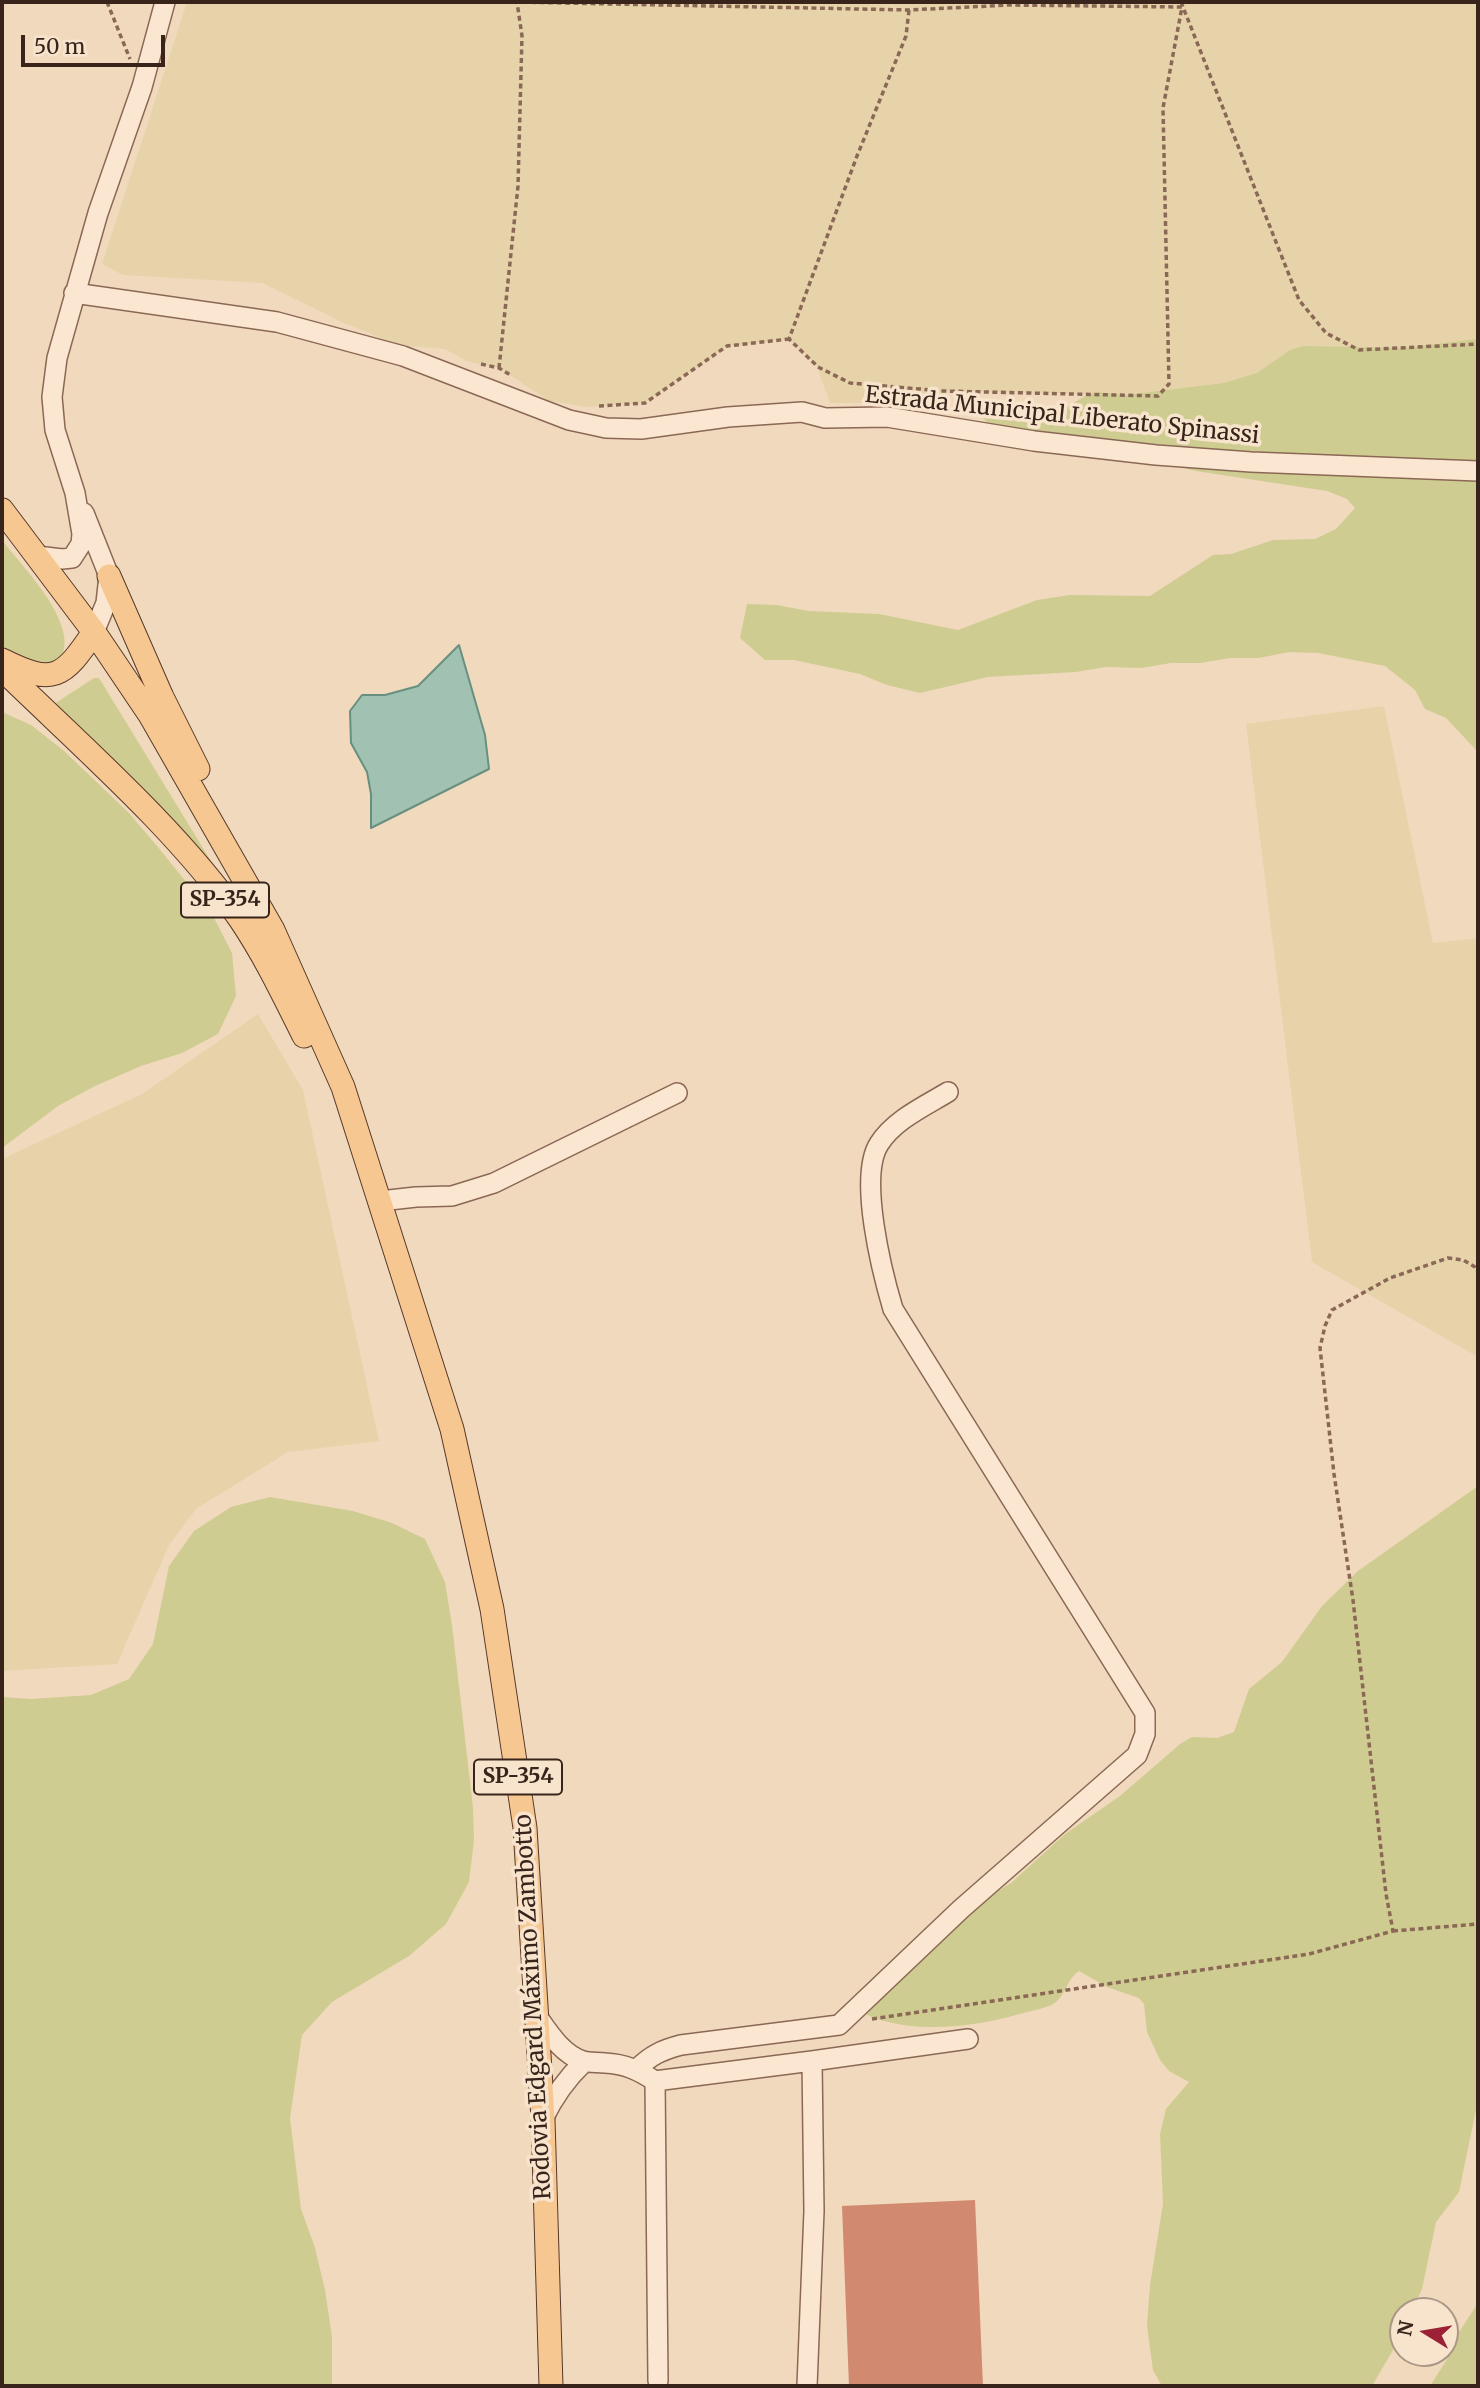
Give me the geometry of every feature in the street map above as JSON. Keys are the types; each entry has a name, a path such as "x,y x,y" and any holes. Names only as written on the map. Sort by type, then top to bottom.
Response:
{"main road":[{"name":"Rodovia Edgard Máximo Zambotto","path":"2,510 94,632 150,715 273,930 343,1087 452,1429 492,1609 525,1828 543,2119 551,2386"},
{"path":"109,576 162,697 259,884 273,930"},
{"path":"2,660 32,674 55,675 68,667 94,632"},
{"name":"Rodovia Edgard Máximo Zambotto","path":"2,669 159,824 196,863 239,918 270,967 377,1193"}],"street":[{"path":"37,555 72,558 77,552 82,534 75,493 55,430 52,397 57,358 108,179 142,87 165,2"},
{"name":"Estrada Municipal Liberato Spinassi","path":"74,293 277,322 403,356 569,420 606,428 641,429 728,417 802,412 825,418 887,417 1034,441 1156,455 1251,462 1478,471"},
{"path":"75,493 94,532 109,576 106,603 94,632"},
{"path":"637,2069 661,2050 681,2045 839,2025 961,1909 1137,1755 1145,1734 1145,1713 893,1309 878,1257 871,1163 879,1144 904,1118 948,1092"},
{"path":"377,1193 452,1196 495,1183 677,1093"},
{"path":"537,2016 552,2038 584,2062 622,2064 637,2069 655,2081 968,2039"},
{"path":"543,2119 554,2095 584,2062"},
{"path":"807,2386 814,2211 812,2062"},
{"path":"655,2081 658,2381"}],"path":[{"path":"107,2 142,87"},
{"path":"499,368 518,186 522,36 516,2 909,9 1009,5 1181,4"},
{"path":"789,339 818,367 850,383 943,391 1158,396 1169,384 1163,108 1181,4"},
{"path":"1181,4 1298,300 1326,333 1359,349 1478,344"},
{"path":"789,339 857,156 906,36 909,9"},
{"path":"587,407 645,403 727,346 789,339"},
{"path":"477,363 499,368 519,381"},
{"path":"1393,1931 1386,1894 1353,1600 1334,1474 1320,1348 1332,1310 1390,1278 1448,1258 1463,1260 1478,1272"},
{"path":"839,2025 1308,1954 1393,1931 1478,1923"}],"shaded area":[{"path":"187,2 1478,2 1478,344 1359,350 1267,404 1143,395 944,391 941,412 868,403 830,403 817,367 789,339 727,347 645,403 587,407 549,401 499,368 466,361 445,349 398,345 344,323 262,283 123,275 102,264"},
{"path":"1478,339 1478,752 1446,718 1425,709 1415,690 1385,666 1318,653 1289,652 1259,658 1171,663 1141,668 1106,667 1076,672 988,677 920,693 887,685 860,674 794,660 765,660 740,638 747,604 776,605 809,611 879,614 958,630 1037,600 1070,595 1150,596 1213,555 1231,554 1273,540 1315,539 1336,529 1355,508 1347,499 1327,491 1196,471 992,428 983,418 1053,416 1085,396 1098,392 1126,395 1224,383 1257,373 1290,350 1304,346 1402,348"},
{"path":"2,540 39,585 61,623 64,645 56,668 19,664 2,648"},
{"path":"459,645 485,735 489,769 371,828 371,794 367,772 351,743 350,711 362,695 385,695 418,686"},
{"path":"94,678 99,678 214,866 51,706"},
{"path":"1384,706 1433,943 1478,938 1478,1357 1312,1262 1246,724"},
{"path":"2,712 31,725 63,750 129,813 157,846 212,914 232,953 236,996 218,1034 182,1053 141,1066 95,1086 58,1106 2,1148"},
{"path":"258,1014 303,1090 379,1441 288,1452 196,1509 169,1545 117,1664 2,1671 2,1159 142,1094"},
{"path":"1478,1486 1478,2100 1459,2192 1436,2222 1418,2297 1389,2297 1389,2357 1372,2386 1162,2386 1153,2370 1147,2326 1150,2285 1163,2204 1160,2134 1166,2109 1189,2082 1169,2071 1160,2060 1147,2032 1144,2004 1139,1998 1107,1987 1079,1971 1061,1997 1050,2005 1009,2017 970,2024 929,2027 890,2023 869,2016 856,2003 961,1914 1011,1883 1065,1834 1120,1796 1180,1744 1192,1737 1217,1738 1234,1732 1249,1689 1282,1662 1322,1606 1358,1571"},
{"path":"270,1497 353,1511 392,1523 425,1539 445,1582 473,1808 474,1840 469,1882 446,1924 409,1956 332,2002 302,2035 290,2118 301,2209 315,2248 325,2290 332,2337 332,2386 2,2386 2,1697 31,1699 91,1695 129,1679 153,1644 169,1566 194,1531 231,1507"},
{"path":"1478,2296 1478,2386 1430,2386 1442,2367 1459,2367 1459,2332 1476,2306"}],"building":[{"path":"975,2200 983,2386 849,2386 842,2206"}]}
